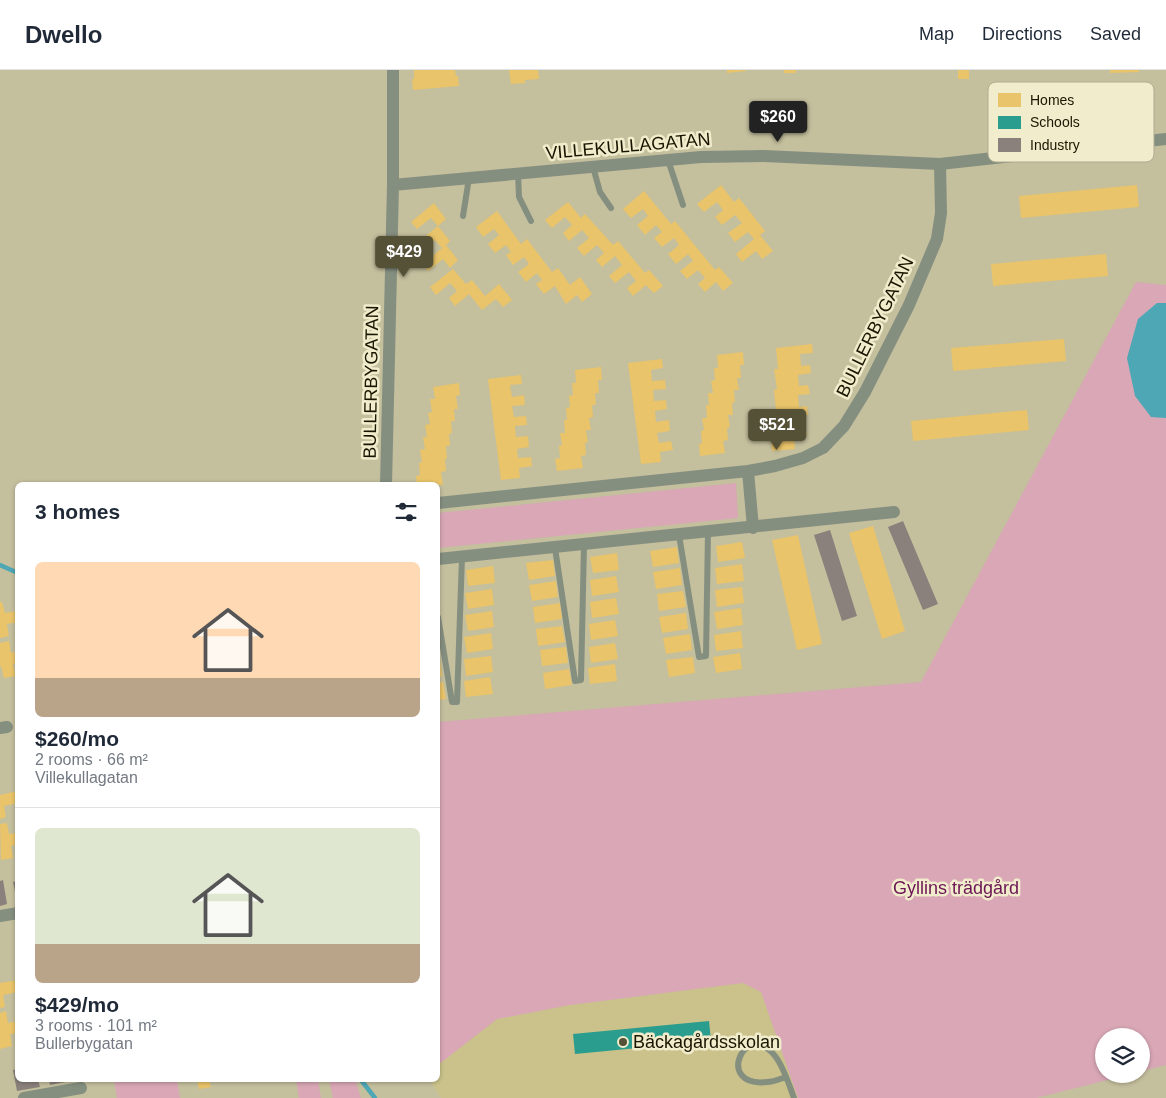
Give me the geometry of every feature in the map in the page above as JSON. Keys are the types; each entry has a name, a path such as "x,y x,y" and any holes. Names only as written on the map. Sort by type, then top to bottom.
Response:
{"street":[{"name":"BULLERBYGATAN","path":"386,482 393,184 393,70"},
{"name":"VILLEKULLAGATAN","path":"393,184 701,157 764,156 940,164 988,159"},
{"name":"BULLERBYGATAN","path":"440,503 748,471 794,461 823,448 844,426 866,392 909,305 937,239 941,214 940,164"},
{"path":"748,471 753,528"},
{"path":"440,560 894,512"},
{"path":"0,916 15,913"},
{"path":"24,1098 80,1088"}],"lane":[{"path":"668,160 683,205"},
{"path":"593,166 600,192 610,208"},
{"path":"518,173 519,197 531,221"},
{"path":"463,216 469,178"},
{"path":"679,535 699,657 706,656 708,532"},
{"path":"555,548 575,681 581,680 584,545"},
{"path":"440,628 452,702 457,702 462,557"},
{"path":"786,1077 768,1082 746,1080 740,1075 739,1057 746,1048 752,1045 760,1044 766,1047 777,1057 786,1077 794,1098"}],"shaded area":[{"name":"Bäckagårdsskolan","path":"743,983 761,992 798,1098 441,1098 431,1082 440,1082 440,1063 497,1019 570,1005"}],"green space":[{"name":"Gyllins trädgård","path":"1136,282 1166,285 1166,1065 1150,1069 1150,1028 1095,1028 1095,1083 1036,1098 798,1098 761,992 743,983 570,1005 497,1019 440,1063 440,722 921,682"},
{"path":"736,483 738,518 440,548 440,513"},
{"path":"114,1082 177,1082 180,1098 117,1098"},
{"path":"296,1082 318,1082 321,1098 299,1098"},
{"path":"329,1082 356,1082 361,1098 333,1098"}],"water":[{"path":"1157,303 1166,303 1166,418 1151,417 1135,396 1127,358 1138,319"}],"building: Homes":[{"path":"414,70 455,70 459,86 413,90 412,79 414,79"},
{"path":"509,70 538,70 539,79 511,84"},
{"path":"727,70 746,70 746,71 727,73"},
{"path":"784,70 796,70 796,73 784,73"},
{"path":"958,70 969,70 969,79 958,79"},
{"path":"1110,70 1139,70 1139,72 1110,73"},
{"path":"721,185 734,202 739,198 765,231 760,235 773,251 762,259 756,251 742,262 736,254 754,239 748,232 735,242 728,233 742,223 735,215 722,225 715,217 723,210 717,202 704,212 697,204"},
{"path":"1137,185 1139,207 1021,218 1019,196"},
{"path":"644,191 671,224 675,221 715,270 719,267 733,283 723,291 716,282 705,292 698,284 705,278 698,270 687,279 680,271 693,261 688,254 676,264 668,254 679,245 674,238 662,247 654,238 662,232 656,225 645,235 637,225 648,216 643,209 631,218 623,209"},
{"path":"568,202 581,218 585,214 613,245 618,241 645,273 649,270 663,286 654,293 646,285 633,296 627,288 636,281 629,272 615,283 609,276 622,265 615,256 602,267 596,260 604,253 597,245 584,256 577,248 589,238 582,230 569,241 563,233 572,225 565,217 552,228 545,220"},
{"path":"434,203 446,219 438,226 431,218 417,229 411,222"},
{"path":"497,211 521,244 527,239 552,272 558,268 570,285 580,277 592,294 582,302 577,295 566,304 555,286 544,294 536,284 542,280 537,273 526,282 518,272 529,264 524,257 513,265 506,255 511,252 506,245 495,253 488,244 499,235 494,229 483,237 476,227"},
{"path":"438,226 450,241 446,245 458,260 450,268 443,259 428,271 423,264 442,248 435,240 421,252 415,245"},
{"path":"1106,254 1108,276 993,286 991,264"},
{"path":"453,269 466,284 472,280 485,296 499,284 512,300 503,307 496,299 482,310 469,294 455,306 449,298 457,291 450,283 436,295 430,287"},
{"path":"1064,339 1066,361 953,371 951,348"},
{"path":"812,344 813,353 800,354 801,366 810,365 811,373 798,375 799,386 808,385 810,394 798,395 799,407 807,406 808,415 796,416 797,428 805,426 807,435 794,437 795,449 772,451 770,431 774,430 772,410 776,410 774,390 777,389 774,369 778,369 776,348"},
{"path":"743,352 744,365 740,365 741,378 737,378 739,390 734,390 733,415 728,415 730,427 727,428 728,440 723,441 725,453 700,456 701,431 704,430 702,418 707,418 706,405 709,405 708,393 713,393 711,381 715,380 714,368 718,368 717,355"},
{"path":"662,359 663,368 651,370 652,381 665,380 666,389 653,390 654,401 666,400 667,409 655,411 656,422 669,420 670,431 657,433 659,443 671,441 673,450 660,452 661,462 641,464 628,363"},
{"path":"601,367 602,380 598,380 599,393 595,393 596,405 592,405 593,417 589,418 591,430 586,430 588,442 585,443 586,455 581,456 583,468 557,471 555,459 560,458 559,446 562,445 560,433 565,433 564,420 567,420 566,408 570,407 569,396 573,395 572,383 576,383 575,370"},
{"path":"521,375 522,384 510,385 512,397 524,395 525,405 512,406 514,417 526,416 527,425 515,426 516,437 528,436 529,447 517,449 518,458 531,457 532,466 519,468 520,478 501,480 488,379"},
{"path":"459,383 460,395 456,396 458,409 454,409 455,421 451,421 450,446 446,446 446,471 441,472 443,485 440,485 440,482 417,482 416,476 420,475 419,463 422,462 420,450 425,449 423,437 427,437 425,425 430,424 428,413 432,412 430,399 435,399 433,387"},
{"path":"1027,410 1029,430 913,441 911,421"},
{"path":"873,526 905,631 882,639 849,533"},
{"path":"798,535 822,644 797,650 772,540"},
{"path":"742,542 745,558 718,562 716,546"},
{"path":"677,547 679,563 653,567 650,551"},
{"path":"617,553 619,570 593,573 590,557"},
{"path":"553,560 555,576 529,580 526,563"},
{"path":"742,564 744,581 717,584 715,568"},
{"path":"493,566 495,583 468,586 466,570"},
{"path":"680,568 682,585 656,589 653,572"},
{"path":"616,576 619,592 592,596 590,580"},
{"path":"556,581 558,597 532,601 529,585"},
{"path":"742,587 744,603 717,607 715,590"},
{"path":"492,589 494,605 468,609 465,593"},
{"path":"683,591 686,607 659,611 657,594"},
{"path":"616,598 619,614 592,618 590,602"},
{"path":"0,602 2,602 5,613 15,611 15,623 7,624 9,636 0,638"},
{"path":"560,603 562,619 535,623 533,607"},
{"path":"741,608 743,625 717,629 714,612"},
{"path":"492,611 494,627 468,631 465,615"},
{"path":"686,613 688,629 662,633 659,617"},
{"path":"615,620 618,636 591,640 589,624"},
{"path":"562,626 565,642 538,646 536,629"},
{"path":"741,631 743,648 716,651 714,635"},
{"path":"491,633 493,649 467,653 464,637"},
{"path":"690,634 692,650 666,654 663,638"},
{"path":"9,641 11,653 15,652 15,664 13,664 15,676 4,678 0,667 0,643"},
{"path":"615,643 618,659 591,663 589,647"},
{"path":"566,647 568,663 542,666 540,650"},
{"path":"740,653 742,669 716,673 713,657"},
{"path":"491,656 493,672 466,676 464,659"},
{"path":"693,657 695,673 669,677 666,660"},
{"path":"440,660 442,676 440,676"},
{"path":"615,664 617,681 590,684 588,668"},
{"path":"569,669 572,685 545,689 543,673"},
{"path":"490,677 493,694 466,697 464,681"},
{"path":"443,682 446,699 440,700 440,683"},
{"path":"15,792 15,804 4,806 6,817 0,819 0,795"},
{"path":"7,823 9,834 15,833 15,845 11,846 13,858 1,860 0,824"},
{"path":"15,980 15,993 3,995 5,1007 0,1008 0,983"},
{"path":"6,1011 8,1023 15,1022 15,1033 10,1034 12,1046 0,1049 0,1013"},
{"path":"197,1082 210,1082 211,1087 199,1089"}],"building: Schools":[{"path":"709,1021 711,1041 575,1054 573,1034"}],"building: Industry":[{"path":"903,521 938,604 923,610 888,527"},
{"path":"830,530 857,616 842,621 814,535"},
{"path":"3,880 7,904 0,906 0,881"},
{"path":"15,1082 39,1082 40,1087 17,1091"},
{"path":"49,1082 65,1082 50,1085"}],"waterway":[{"path":"0,565 15,572"},
{"path":"363,1082 375,1098"}],"place":[{"name":"Bäckagårdsskolan","path":"623,1042"}]}
